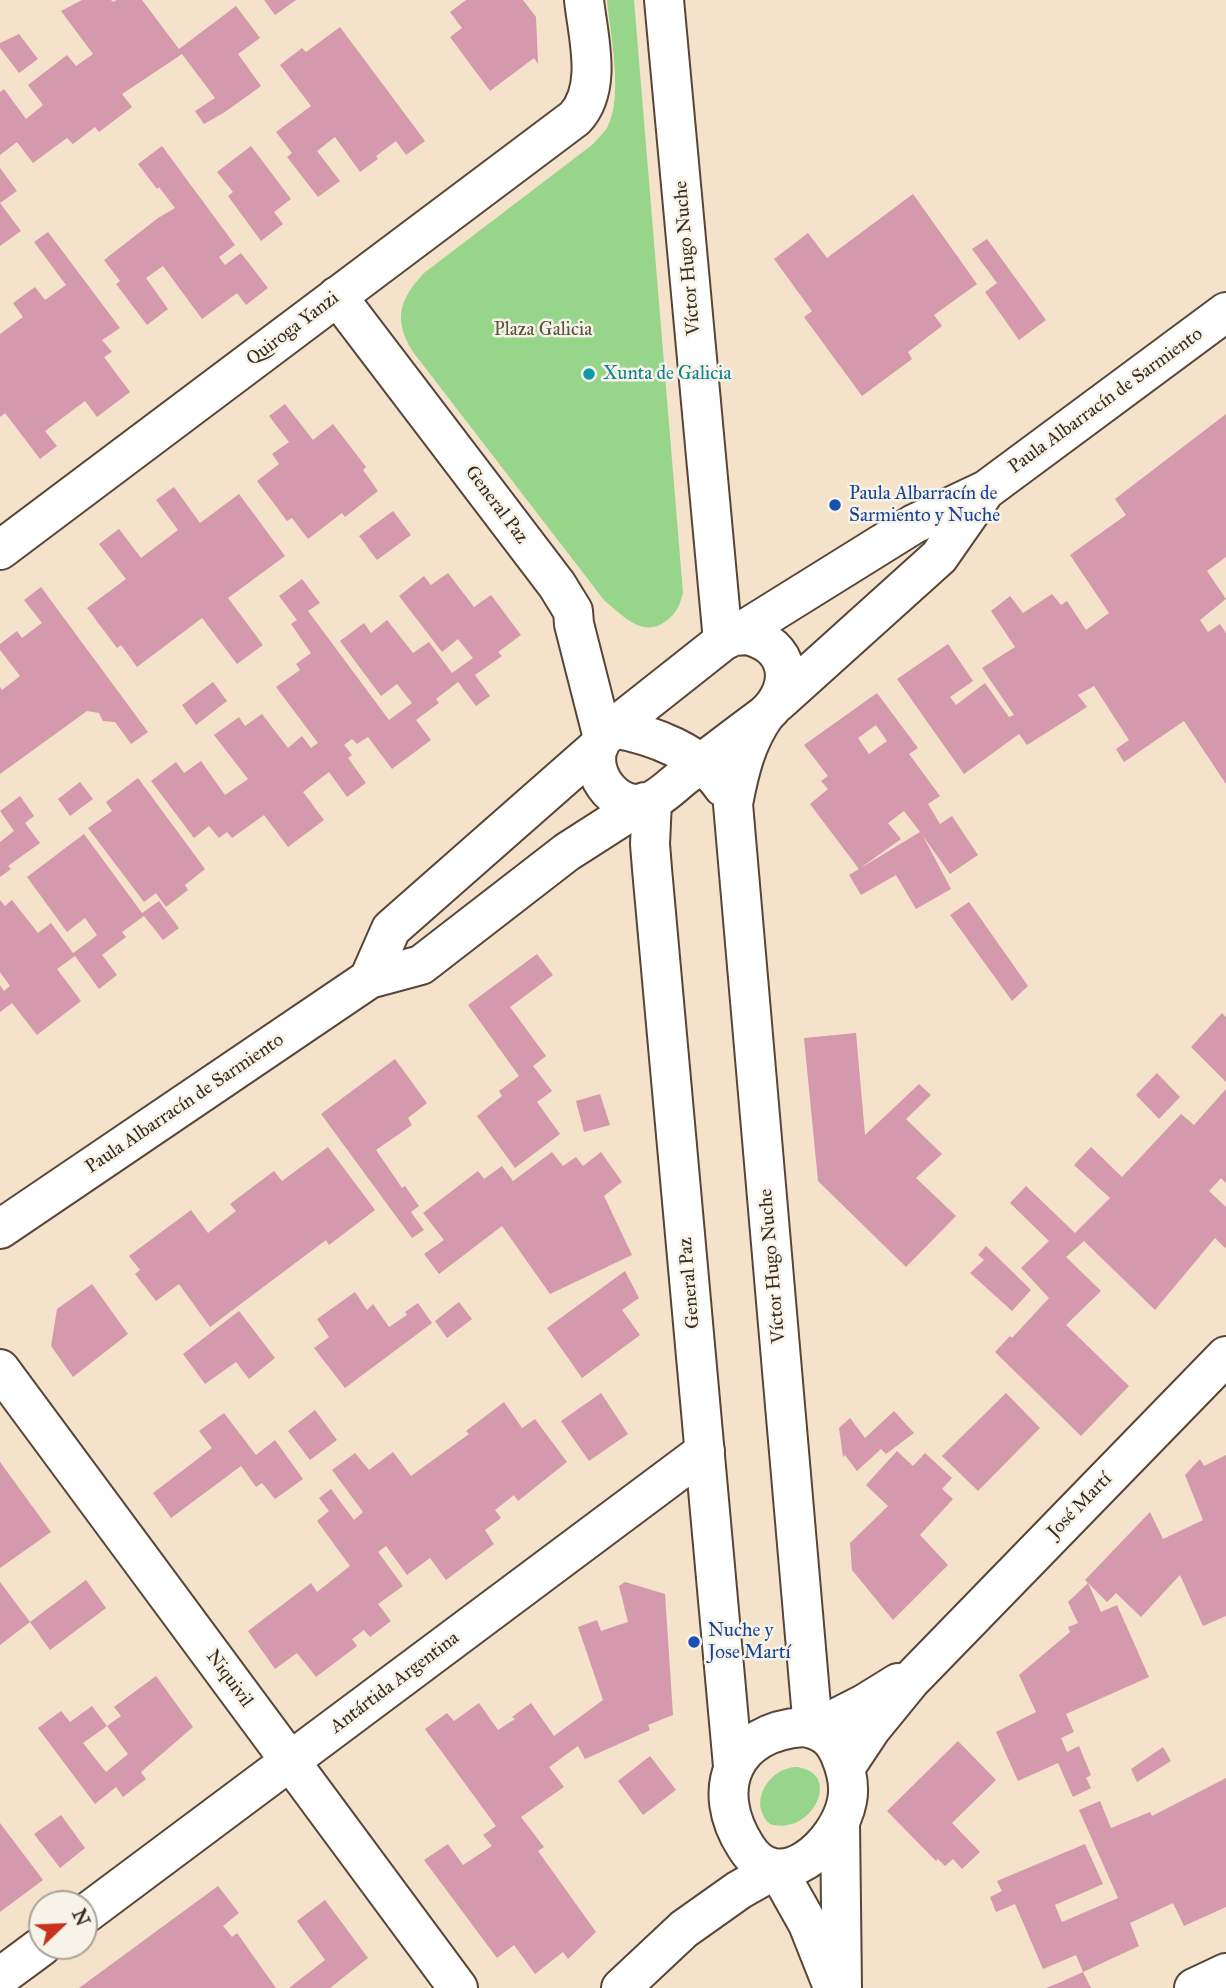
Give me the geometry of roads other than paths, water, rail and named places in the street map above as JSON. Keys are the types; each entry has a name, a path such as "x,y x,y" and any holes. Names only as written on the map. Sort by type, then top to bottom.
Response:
{"street":[{"name":"Quiroga Yanzi","path":"0,550 575,118 585,107 589,96 591,68 584,0"},
{"name":"Víctor Hugo Nuche","path":"664,0 729,639"},
{"name":"General Paz","path":"337,296 557,585 573,611 574,624 605,737 597,772 606,788 618,798 627,802 649,802 650,844 733,1766"},
{"name":"Paula Albarracín de Sarmiento","path":"605,737 729,639 914,524 986,490 1226,312"},
{"name":"Paula Albarracín de Sarmiento","path":"0,1229 369,979 421,965 567,852 649,802 701,764 771,709 939,557 986,490"},
{"path":"729,639 747,635 759,638 781,658 786,673 784,688 771,709"},
{"name":"Víctor Hugo Nuche","path":"771,709 753,733 733,804 814,1729"},
{"name":"Víctor Hugo Nuche","path":"605,737 653,739 701,764 718,780 733,804"},
{"path":"369,979 391,929 605,737"},
{"name":"José Martí","path":"845,1768 891,1704 933,1656 1226,1356"},
{"name":"Niquivil","path":"0,1369 458,1988"},
{"name":"Antártida Argentina","path":"98,1905 705,1451"},
{"name":"José Martí","path":"814,1729 873,1699 933,1656"},
{"path":"790,1728 814,1729 830,1738 837,1748 848,1782 848,1801 840,1822 829,1838 808,1858 787,1869 765,1867 755,1859 738,1834 729,1801 728,1784 733,1766 743,1751 772,1733 790,1728"},
{"path":"840,1822 842,1988"},
{"path":"672,1939 702,1900 723,1866 738,1834"},
{"path":"621,1988 672,1939 720,1902 777,1869"},
{"path":"777,1869 808,1924 834,1988"},
{"path":"0,1978 28,1957"},
{"path":"1194,1988 1226,1973"}],"place":[{"name":"Xunta de Galicia","path":"589,374"},
{"name":"Paula Albarracín de Sarmiento y Nuche","path":"835,505"},
{"name":"Nuche y Jose Martí","path":"694,1642"}],"park label":[{"name":"Plaza Galicia","path":"543,330"}]}
